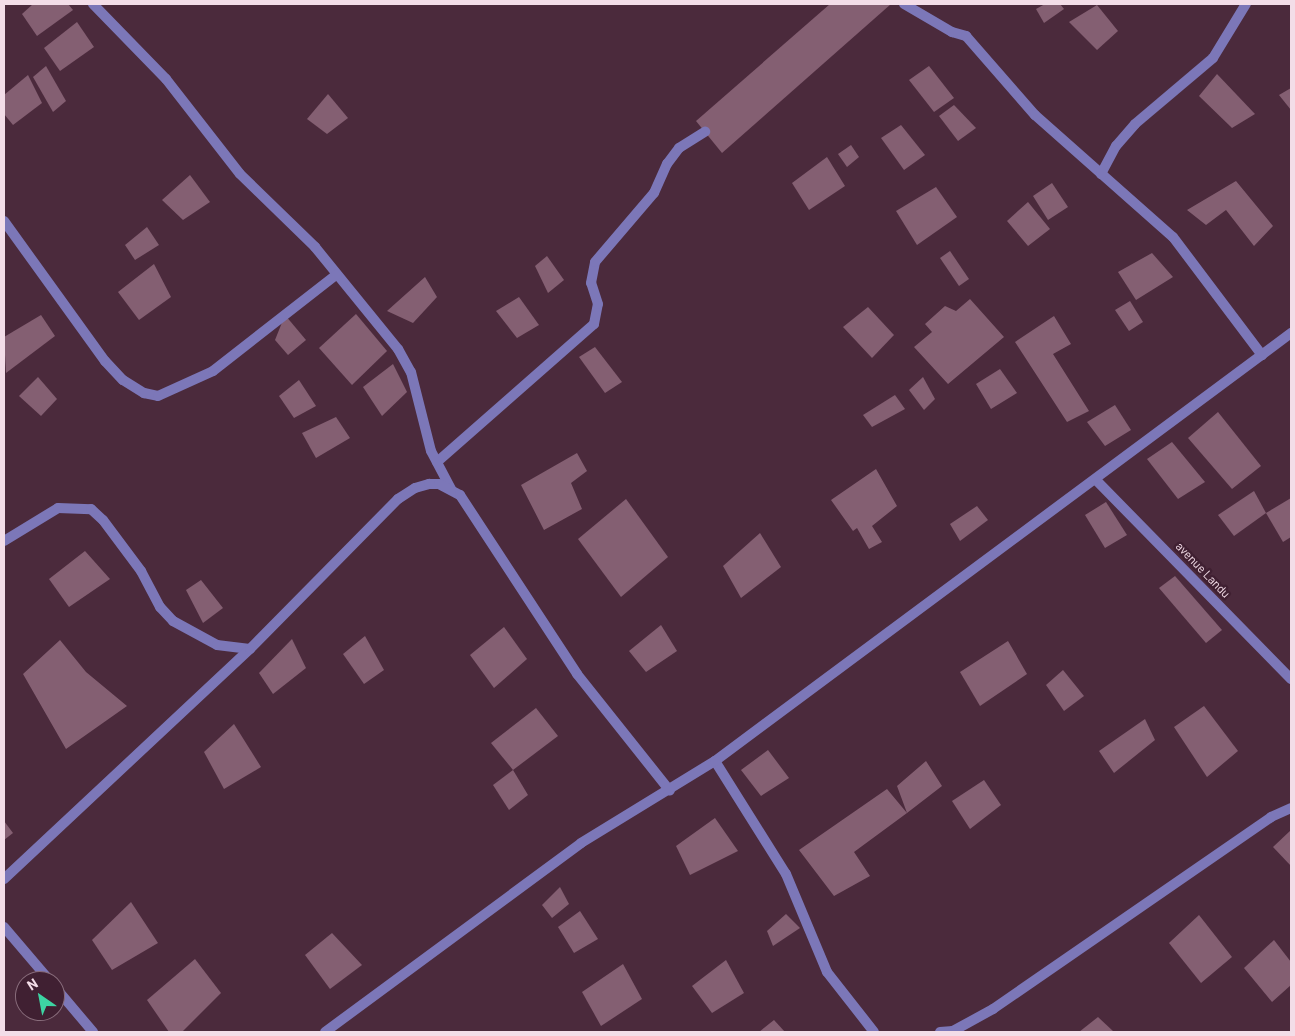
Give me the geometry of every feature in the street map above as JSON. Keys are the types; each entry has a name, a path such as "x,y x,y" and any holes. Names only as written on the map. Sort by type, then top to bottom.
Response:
{"street":[{"path":"93,4 166,79 240,174 315,248 375,318 411,372 424,427 437,462 452,489 469,506 577,674 670,791"},
{"path":"904,4 952,32 966,36 1035,116 1173,237 1262,355"},
{"path":"1101,174 1116,146 1135,124 1212,58 1246,4"},
{"path":"437,462 594,324 598,304 591,283 595,262 654,193 667,164 679,148 705,132"},
{"path":"5,225 105,361 123,380 144,393 158,396 213,371 337,274"},
{"path":"325,1032 581,843 670,791 715,761 1096,480 1291,333"},
{"name":"avenue Landu","path":"1096,480 1291,679"},
{"path":"4,879 250,649 398,499 415,488 429,484 452,489"},
{"path":"4,541 58,508 91,509 103,520 141,571 160,607 173,621 217,645 250,649"},
{"path":"715,761 786,874 827,972 874,1032"},
{"path":"940,1032 953,1031 993,1009 1271,817 1291,808"},
{"path":"4,927 41,971"},
{"path":"65,999 93,1032"}],"building":[{"path":"33,4 68,4 73,10 37,36 22,14"},
{"path":"830,4 891,4 722,153 696,121"},
{"path":"1045,4 1060,4 1064,9 1044,23 1036,9"},
{"path":"1097,5 1118,31 1097,50 1069,22"},
{"path":"77,22 94,47 60,71 44,48"},
{"path":"46,66 66,101 53,112 33,77"},
{"path":"929,66 954,98 934,112 909,80"},
{"path":"1217,74 1255,114 1232,128 1199,96"},
{"path":"28,75 42,103 13,125 4,114 4,95"},
{"path":"1291,88 1291,110 1279,95"},
{"path":"328,94 348,118 327,134 307,119"},
{"path":"954,105 976,128 958,141 939,116"},
{"path":"901,125 925,155 904,170 881,138"},
{"path":"851,145 859,157 847,167 838,154"},
{"path":"827,157 845,186 809,210 792,183"},
{"path":"190,175 210,202 183,220 162,200"},
{"path":"1236,181 1273,226 1254,246 1226,210 1206,225 1187,210"},
{"path":"1052,183 1068,207 1048,220 1033,196"},
{"path":"936,187 957,217 917,245 896,211"},
{"path":"1028,202 1050,229 1028,246 1007,221"},
{"path":"147,227 159,245 135,260 125,245"},
{"path":"950,251 969,279 959,286 940,258"},
{"path":"1152,253 1173,277 1136,300 1118,272"},
{"path":"547,256 564,280 548,293 535,266"},
{"path":"154,264 171,297 139,320 118,292"},
{"path":"425,277 437,297 413,323 387,311"},
{"path":"519,297 539,325 517,338 496,311"},
{"path":"970,299 1004,337 948,384 914,347 932,332 925,324 945,306 956,311"},
{"path":"1130,301 1143,322 1129,331 1115,310"},
{"path":"868,307 894,335 872,358 843,327"},
{"path":"356,314 387,351 352,385 319,348"},
{"path":"41,315 55,336 6,373 4,337"},
{"path":"285,315 306,340 288,355 275,340"},
{"path":"1054,316 1071,344 1053,354 1089,411 1067,422 1015,342"},
{"path":"595,347 622,382 605,393 579,357"},
{"path":"393,364 407,392 382,416 363,387"},
{"path":"1000,369 1017,393 991,409 976,384"},
{"path":"38,377 57,399 41,416 19,396"},
{"path":"923,377 935,399 924,410 909,390"},
{"path":"299,380 316,406 294,418 279,396"},
{"path":"895,395 905,409 872,427 863,415"},
{"path":"1115,405 1131,430 1105,446 1087,422"},
{"path":"1218,412 1261,466 1232,489 1188,438"},
{"path":"336,417 350,438 316,458 302,433"},
{"path":"1172,442 1205,482 1178,499 1147,459"},
{"path":"577,453 587,471 571,483 582,509 544,530 521,485"},
{"path":"876,469 897,506 872,526 882,542 869,549 857,528 853,531 831,500"},
{"path":"1254,491 1266,513 1234,536 1218,515"},
{"path":"1291,498 1291,537 1283,542 1266,513"},
{"path":"626,499 668,557 621,597 578,539"},
{"path":"1106,502 1127,535 1105,548 1085,515"},
{"path":"977,506 988,520 960,541 950,524"},
{"path":"760,533 781,567 741,598 723,566"},
{"path":"85,551 110,579 69,607 49,579"},
{"path":"1175,576 1222,630 1206,643 1159,588"},
{"path":"201,580 223,608 203,623 186,590"},
{"path":"661,625 677,651 646,672 629,651"},
{"path":"504,627 527,659 494,688 470,655"},
{"path":"365,636 384,670 364,684 343,654"},
{"path":"292,639 306,668 273,694 259,673"},
{"path":"60,640 86,672 127,706 66,749 23,674"},
{"path":"1008,641 1027,674 980,706 960,672"},
{"path":"1063,670 1084,696 1064,711 1046,685"},
{"path":"1204,706 1238,751 1207,777 1174,727"},
{"path":"536,708 558,736 513,770 491,743"},
{"path":"1145,719 1155,740 1114,773 1099,751"},
{"path":"234,724 261,767 224,789 204,752"},
{"path":"768,750 789,778 761,796 741,770"},
{"path":"926,761 942,786 907,813 897,786"},
{"path":"513,770 528,795 509,810 493,785"},
{"path":"984,780 1001,805 970,829 952,801"},
{"path":"887,789 907,813 854,852 870,876 834,896 799,850"},
{"path":"715,818 738,851 690,875 676,846"},
{"path":"4,821 13,833 4,840"},
{"path":"1291,830 1291,866 1273,847"},
{"path":"560,887 569,904 552,918 542,905"},
{"path":"131,902 158,943 112,970 92,940"},
{"path":"580,911 598,939 574,953 558,927"},
{"path":"786,914 800,928 773,946 767,931"},
{"path":"1199,915 1232,957 1201,983 1169,943"},
{"path":"332,933 362,965 330,989 305,955"},
{"path":"1274,940 1291,962 1291,985 1272,1002 1244,968"},
{"path":"195,959 221,993 182,1032 169,1032 147,1000"},
{"path":"726,960 744,993 712,1013 692,986"},
{"path":"623,964 642,999 601,1026 582,992"},
{"path":"1098,1017 1114,1032 1079,1032"},
{"path":"774,1020 785,1032 759,1032"}]}
